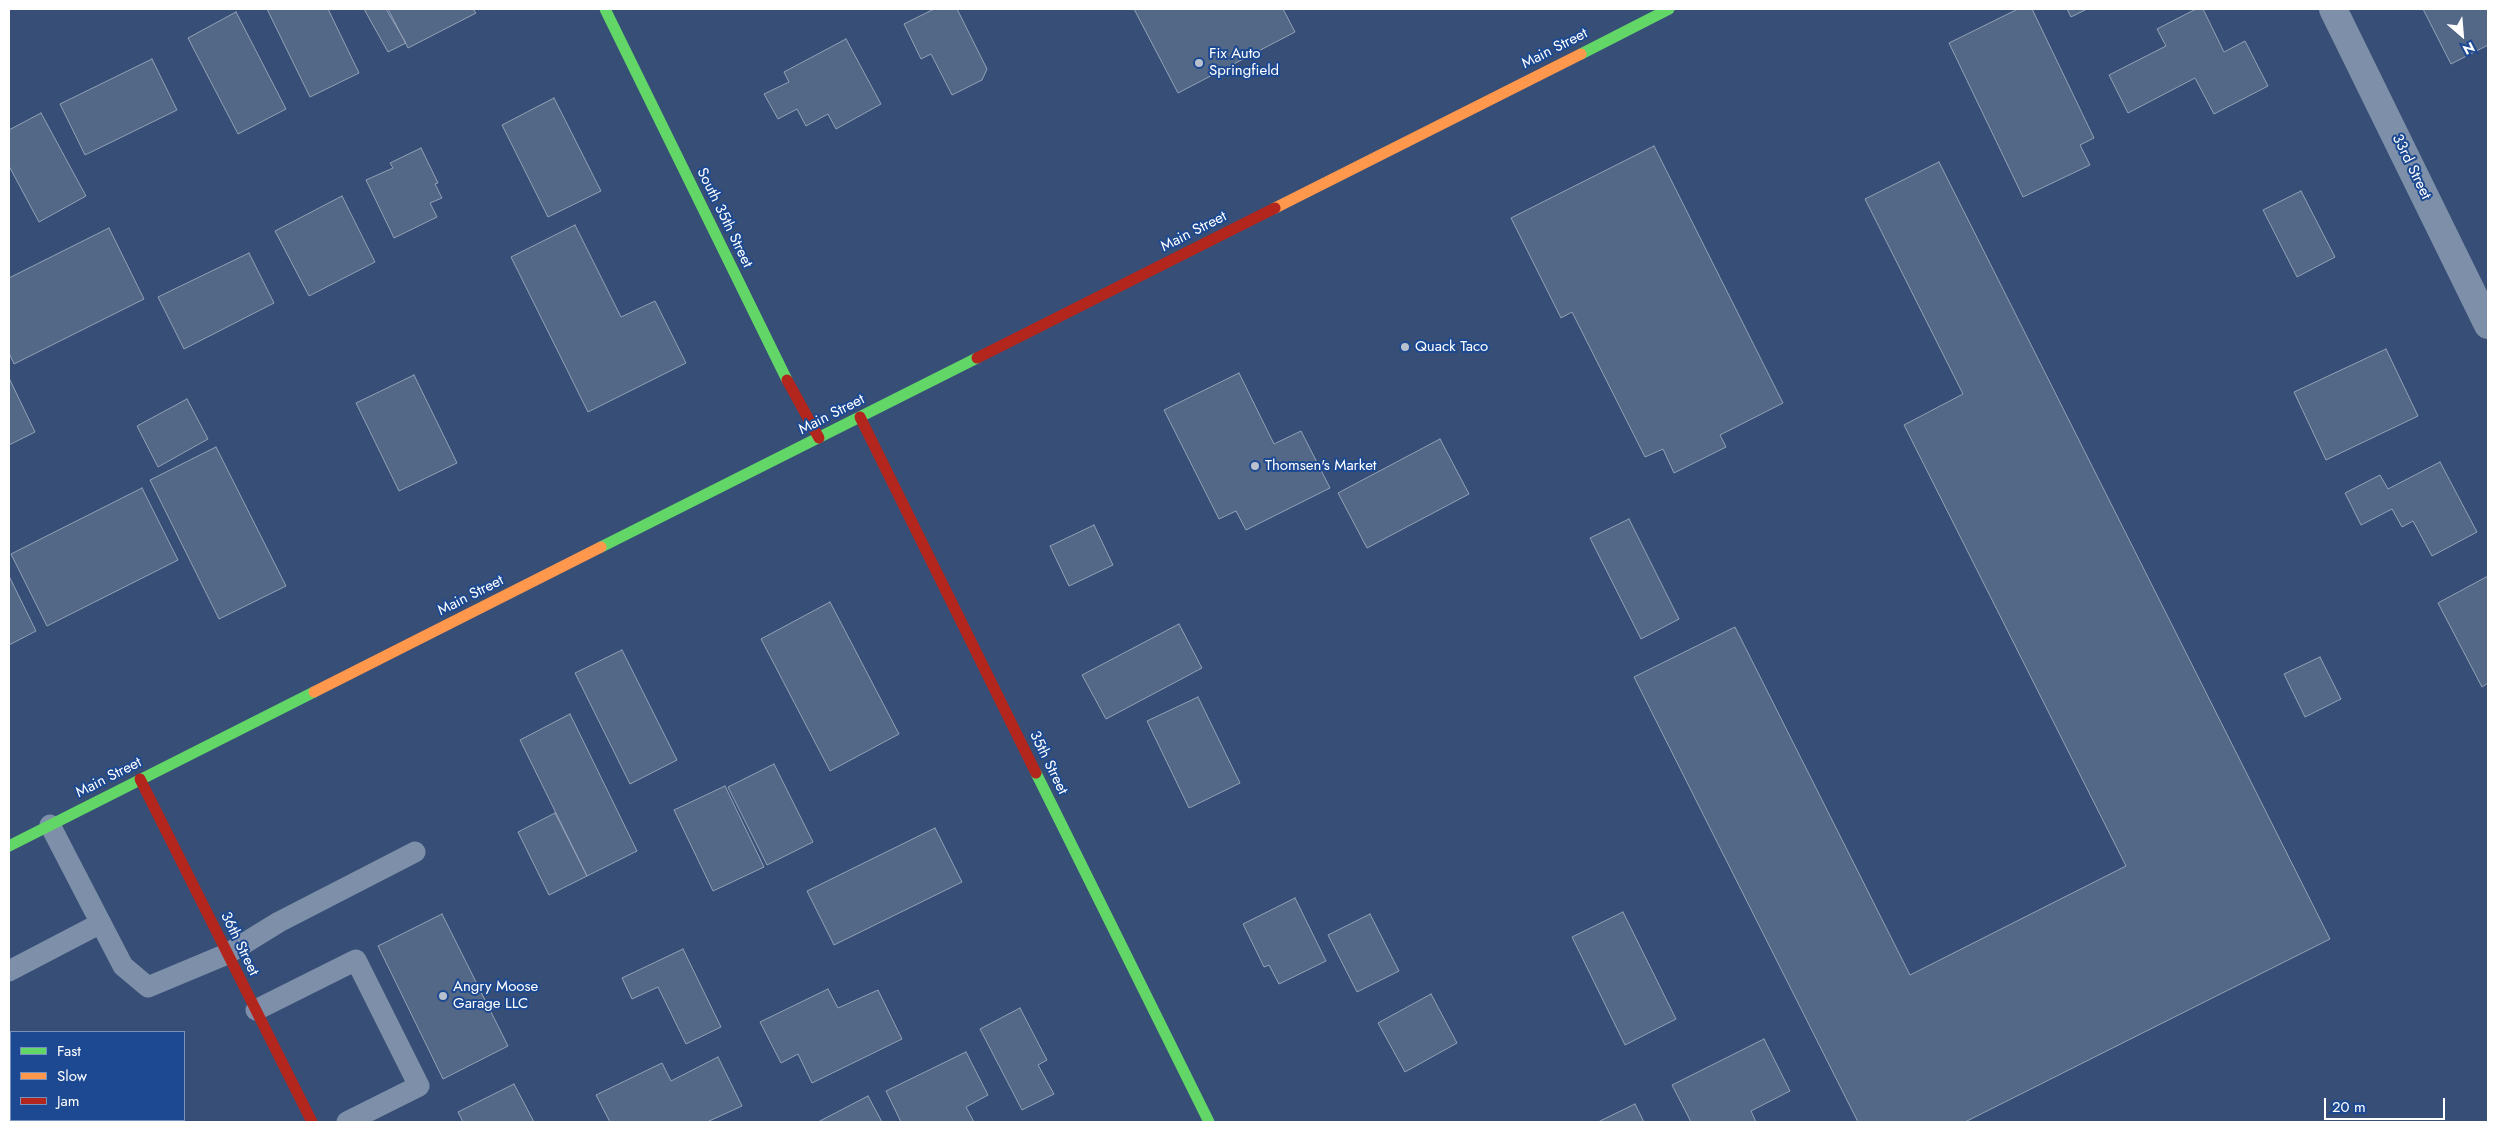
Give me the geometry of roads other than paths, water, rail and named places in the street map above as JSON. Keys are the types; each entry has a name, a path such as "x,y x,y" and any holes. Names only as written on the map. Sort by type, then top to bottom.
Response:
{"main road":[{"name":"South 35th Street","path":"605,9 774,353 819,438"},
{"name":"Main Street","path":"9,846 1669,9"},
{"name":"35th Street","path":"860,417 1209,1122"},
{"name":"36th Street","path":"140,779 312,1122"}],"street":[{"name":"33rd Street","path":"2333,9 2488,325"}],"lane":[{"path":"50,825 123,966 148,987 227,954 278,922 415,852"},
{"path":"9,971 101,923"},
{"path":"256,1010 356,960 419,1086 347,1122"}],"place":[{"name":"Fix Auto Springfield","path":"1199,63"},
{"name":"Quack Taco","path":"1405,347"},
{"name":"Thomsen's Market","path":"1255,466"},
{"name":"Angry Moose Garage LLC","path":"443,996"}]}
